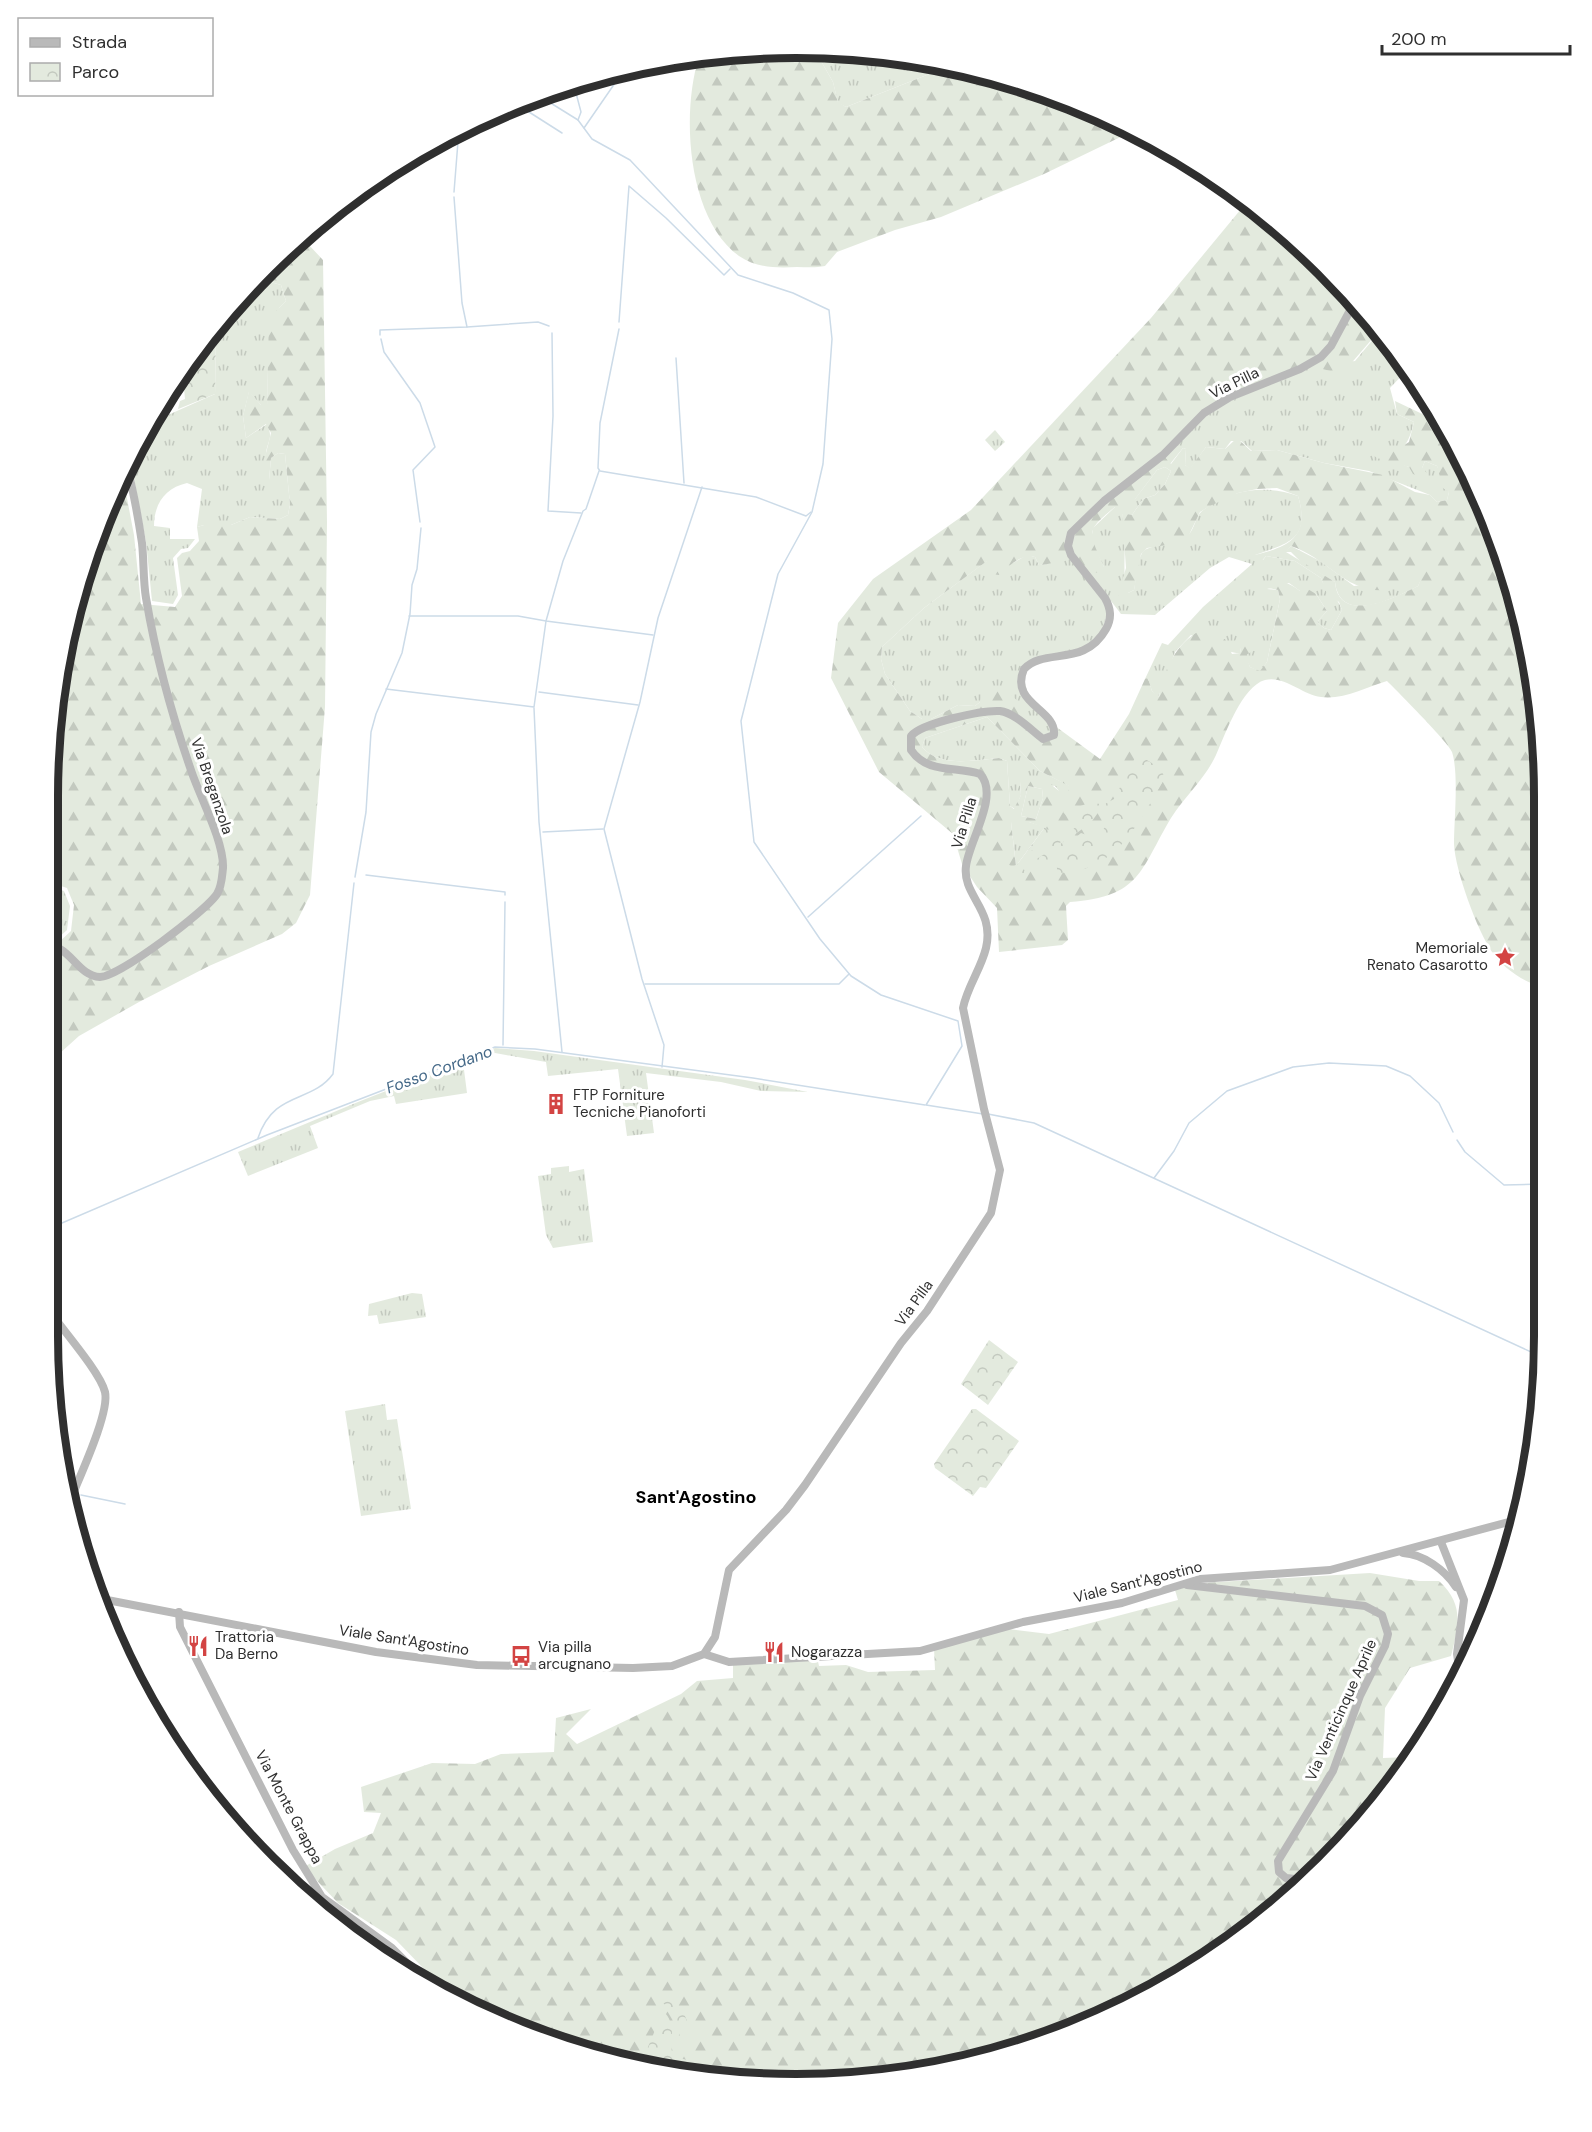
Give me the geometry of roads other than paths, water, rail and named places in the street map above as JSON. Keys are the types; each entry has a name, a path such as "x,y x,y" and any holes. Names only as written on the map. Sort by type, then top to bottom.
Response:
{"street":[{"name":"Via Pilla","path":"707,1650 729,1570 799,1494 901,1343 927,1311 991,1213 1000,1170 984,1109 963,1008 965,996 986,948 987,927 982,907 972,894 965,877 966,864 986,802 987,787 980,774 930,766 922,762 911,750 911,736 925,725 999,711 1013,717 1043,739 1054,735 1051,722 1027,699 1020,685 1024,669 1034,663 1086,650 1098,641 1110,620 1109,606 1105,598 1071,555 1068,546 1071,533 1104,501 1163,455 1204,413 1230,397 1300,369 1321,357 1331,346 1350,310"},
{"name":"Via Breganzola","path":"58,950 60,949 82,969 94,976 103,977 118,971 169,936 207,904 217,895 222,878 222,855 191,772 165,685 146,596 142,544 130,482"},
{"path":"58,1323 98,1377 106,1398 94,1440 75,1489"},
{"name":"Viale Sant'Agostino","path":"108,1600 376,1652 477,1665 643,1668 672,1666 707,1650 729,1662 920,1651 1023,1622 1122,1603 1200,1579 1330,1570 1441,1542 1509,1522"},
{"path":"1441,1542 1461,1591 1464,1609 1458,1660"},
{"path":"1396,1553 1411,1554 1430,1562 1453,1583 1464,1609"},
{"name":"Via Venticinque Aprile","path":"1183,1584 1365,1606 1382,1615 1387,1626 1385,1646 1360,1696 1333,1771 1278,1861 1279,1872 1286,1878 1294,1879"},
{"name":"Via Monte Grappa","path":"179,1612 180,1627 293,1850 322,1897 392,1948 405,1961"}],"waterway":[{"path":"584,128 616,81"},
{"path":"576,93 581,112 578,120 592,139 630,160 738,275 793,293 829,310 832,339 823,464 812,512 778,574 741,721 754,842 820,939 851,976 881,995 958,1021 962,1046 926,1105 983,1114"},
{"path":"549,102 578,120"},
{"path":"526,110 562,133"},
{"path":"454,192 458,141"},
{"path":"619,322 629,186 666,218 724,275 730,269"},
{"path":"380,335 380,330 467,327 462,303 454,197"},
{"path":"467,327 538,322 549,326"},
{"path":"619,329 600,423 598,468 600,471 756,497 806,516 811,512"},
{"path":"552,333 553,416 548,511 581,513"},
{"path":"381,339 384,352 420,403 435,447 413,470 420,522"},
{"path":"676,358 684,483"},
{"path":"599,471 586,509 583,511 563,561 546,621 653,635"},
{"path":"662,1067 664,1045 642,979 604,829 640,702 658,618 702,487"},
{"path":"355,877 366,812 371,732 376,714 402,653 410,614 412,585 417,569 421,528"},
{"path":"386,689 534,707 546,621 518,616 409,616"},
{"path":"539,692 638,705"},
{"path":"534,708 539,822 562,1052"},
{"path":"808,917 921,816"},
{"path":"543,832 603,829"},
{"path":"366,875 505,892 505,895"},
{"path":"258,1138 273,1112 314,1090 333,1074 354,883"},
{"path":"503,1045 505,902"},
{"path":"645,984 839,984 849,974"},
{"name":"Fosso Cordano","path":"58,1225 267,1135 495,1047 535,1049 753,1078 925,1105"},
{"path":"1154,1178 1174,1151 1189,1123 1227,1091 1293,1067 1329,1063 1386,1066 1410,1076 1439,1103 1453,1132"},
{"path":"988,1114 1034,1123 1533,1353"},
{"path":"1457,1140 1465,1152 1504,1185 1534,1184"},
{"path":"81,1495 125,1504"}],"place":[{"name":"Memoriale Renato Casarotto","path":"1505,957"},
{"name":"FTP Forniture Tecniche Pianoforti","path":"556,1104"},
{"name":"Trattoria Da Berno","path":"198,1646"},
{"name":"Nogarazza","path":"774,1652"},
{"name":"Via pilla arcugnano","path":"521,1656"}],"district":[{"name":"Sant'Agostino","path":"696,1497"}]}
